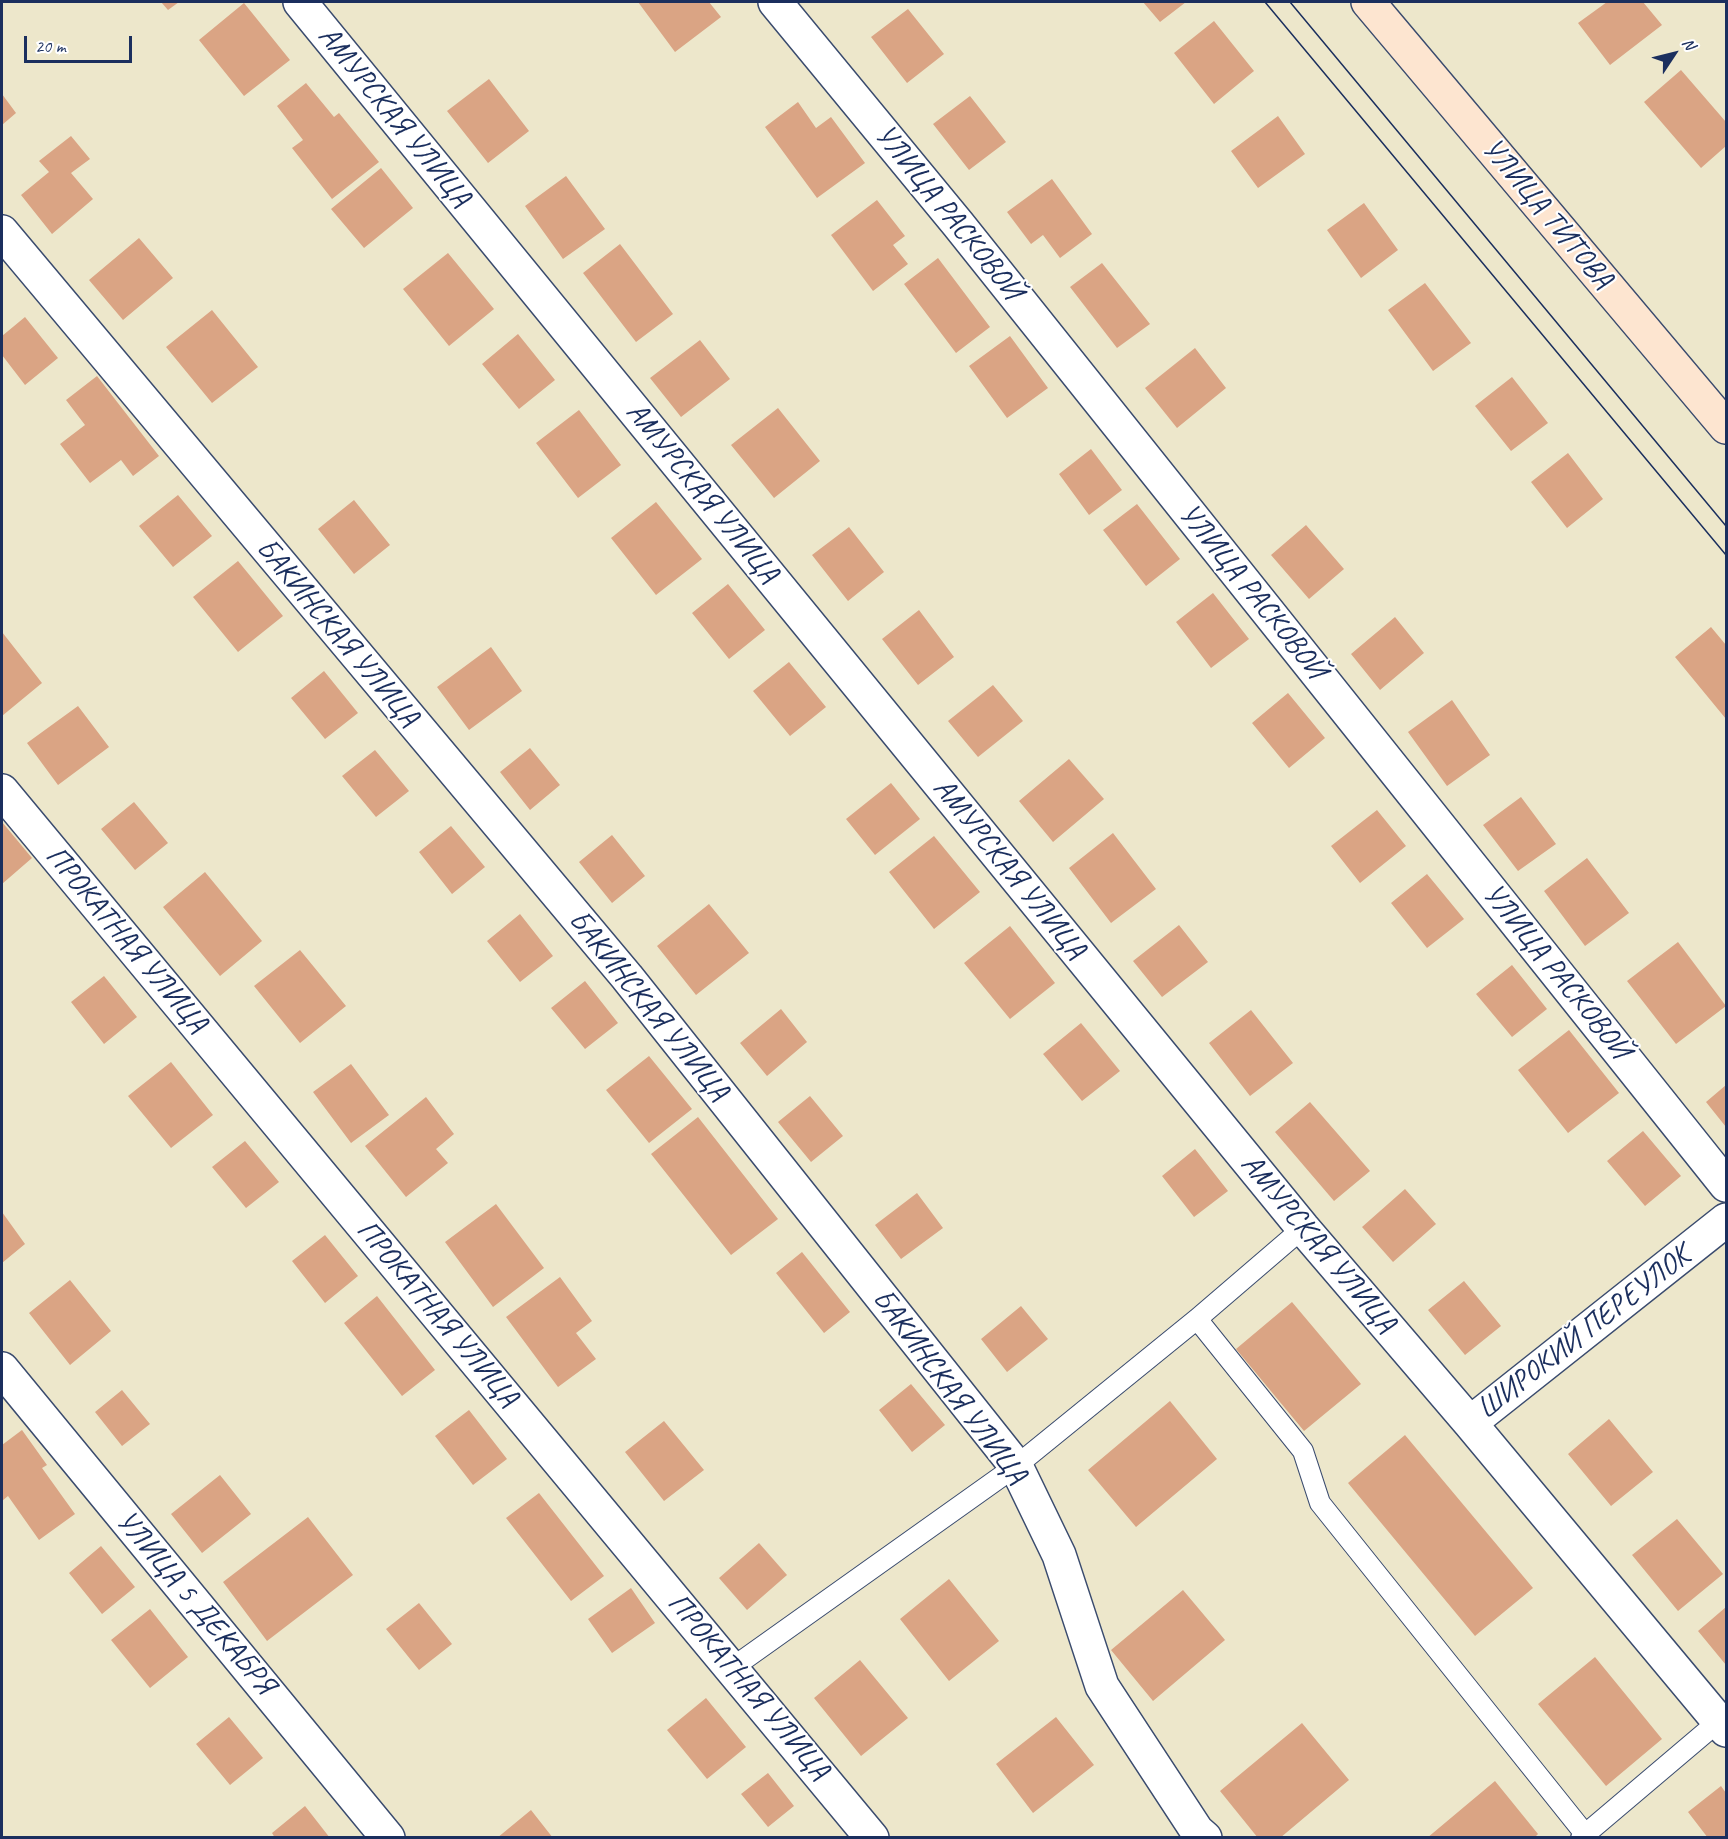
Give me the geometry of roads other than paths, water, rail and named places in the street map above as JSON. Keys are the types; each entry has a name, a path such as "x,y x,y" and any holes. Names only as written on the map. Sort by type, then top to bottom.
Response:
{"street":[{"name":"АМУРСКАЯ УЛИЦА","path":"300,2 1303,1228 1470,1423 1723,1726"},
{"name":"УЛИЦА РАСКОВОЙ","path":"776,2 965,234 1726,1185"},
{"name":"УЛИЦА ТИТОВА","path":"1368,2 1726,427"},
{"name":"БАКИНСКАЯ УЛИЦА","path":"2,232 627,977 1016,1466 1059,1556 1102,1686 1197,1836"},
{"name":"ПРОКАТНАЯ УЛИЦА","path":"2,791 872,1838"},
{"name":"ШИРОКИЙ ПЕРЕУЛОК","path":"1470,1423 1726,1220"},
{"name":"УЛИЦА 5 ДЕКАБРЯ","path":"2,1370 388,1838"}],"lane":[{"path":"732,1668 1016,1466 1197,1319 1303,1228"},
{"path":"1197,1319 1303,1451 1320,1503 1583,1836 1723,1726"}],"tram line":[{"path":"1265,2 1726,555"},
{"path":"1290,2 1726,526"}]}
